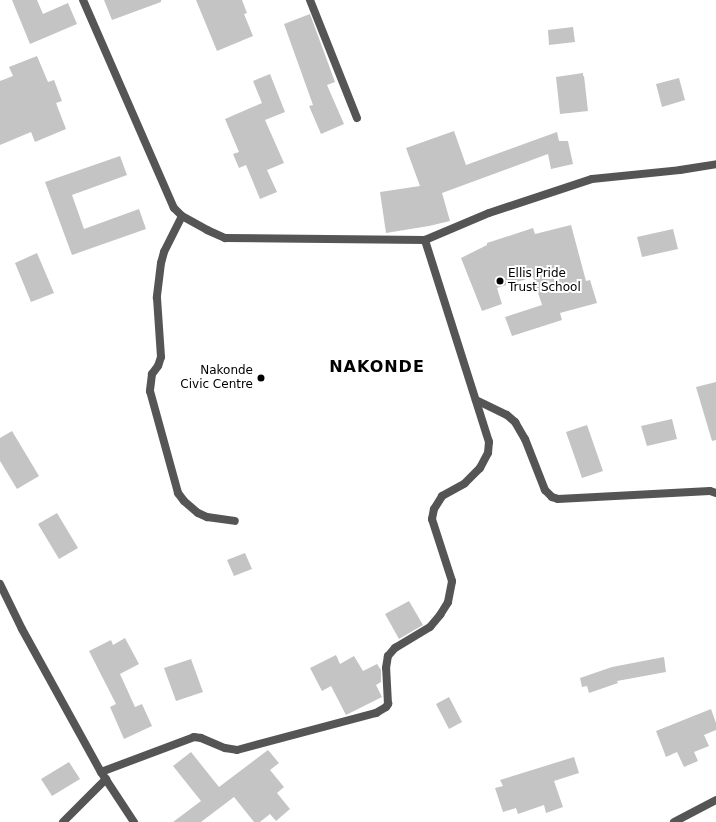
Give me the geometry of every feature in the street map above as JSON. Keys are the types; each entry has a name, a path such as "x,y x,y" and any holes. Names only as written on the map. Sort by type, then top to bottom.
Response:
{"street":[{"path":"83,0 174,208 182,216 206,230 225,238 425,240 489,213 592,179 680,170 716,164"},
{"path":"310,0 357,118"},
{"path":"182,216 161,263 158,298 161,357 158,366 152,374 150,391 178,493 184,501 198,513 207,517 235,521"},
{"path":"101,772 194,737 201,738 225,748 237,750 376,713 388,704 386,668 388,656 394,648 430,627 448,602 452,581 432,519 434,509 442,496 465,483 480,468 488,452 489,442 425,240"},
{"path":"476,400 507,415 515,422 525,438 545,490 552,497 558,499 710,491 716,493"},
{"path":"0,584 22,629 101,772 134,822"},
{"path":"63,822 106,779"},
{"path":"674,822 716,800"}],"building":[{"path":"12,0 37,0 43,14 68,3 77,24 30,44"},
{"path":"104,0 161,0 161,2 112,20"},
{"path":"196,0 242,0 247,13 244,14 253,36 217,51"},
{"path":"310,14 335,82 327,85 344,124 321,134 309,106 313,105 284,24"},
{"path":"573,27 575,42 549,45 548,30"},
{"path":"37,56 48,82 54,80 62,101 56,103 66,129 35,142 31,132 0,145 0,81 13,76 9,67"},
{"path":"583,73 588,111 560,114 556,77"},
{"path":"270,74 285,112 265,120 284,163 267,170 277,192 260,199 246,165 239,168 233,154 239,152 225,119 262,103 253,81"},
{"path":"679,78 685,100 662,107 656,84"},
{"path":"454,131 466,165 557,132 559,141 568,141 573,164 551,169 548,154 442,193 450,221 386,233 380,192 420,186 406,148"},
{"path":"120,156 127,175 72,195 84,229 139,209 146,229 72,255 45,182"},
{"path":"571,225 586,281 590,280 597,303 560,313 562,320 512,336 505,317 542,305 533,277 497,288 502,304 482,311 461,258 487,245 487,243 533,228 535,234"},
{"path":"673,229 678,249 642,257 637,237"},
{"path":"37,253 54,293 31,302 15,263"},
{"path":"716,382 716,440 712,441 696,387"},
{"path":"672,419 677,439 647,446 641,426"},
{"path":"587,425 603,471 582,478 566,432"},
{"path":"12,431 39,476 17,489 0,461 0,438"},
{"path":"57,513 78,548 59,559 38,524"},
{"path":"245,553 252,569 234,576 227,560"},
{"path":"409,601 423,625 399,639 385,614"},
{"path":"125,638 139,664 120,674 135,707 142,704 152,726 124,739 110,707 116,704 89,651 111,640 113,645"},
{"path":"336,655 340,664 354,656 363,671 377,664 381,670 381,682 376,685 382,697 346,715 331,686 322,691 310,668"},
{"path":"664,657 666,672 617,681 618,683 589,693 587,686 582,687 580,678 612,667"},
{"path":"191,659 203,692 176,701 164,668"},
{"path":"449,697 462,722 449,729 436,704"},
{"path":"711,709 716,723 716,730 704,735 709,746 694,752 698,761 684,767 677,752 666,757 656,731"},
{"path":"268,750 279,763 270,770 284,787 277,793 290,809 276,821 270,814 260,822 254,822 234,797 201,822 173,822 201,801 173,766 191,752 219,787"},
{"path":"574,757 579,773 554,781 563,807 546,813 544,805 518,814 516,808 503,812 495,788 503,786 500,780"},
{"path":"69,762 80,779 52,796 41,779"}],"place":[{"name":"Ellis Pride Trust School","path":"500,281"},
{"name":"Nakonde Civic Centre","path":"261,378"}],"district":[{"name":"NAKONDE","path":"377,367"}]}
